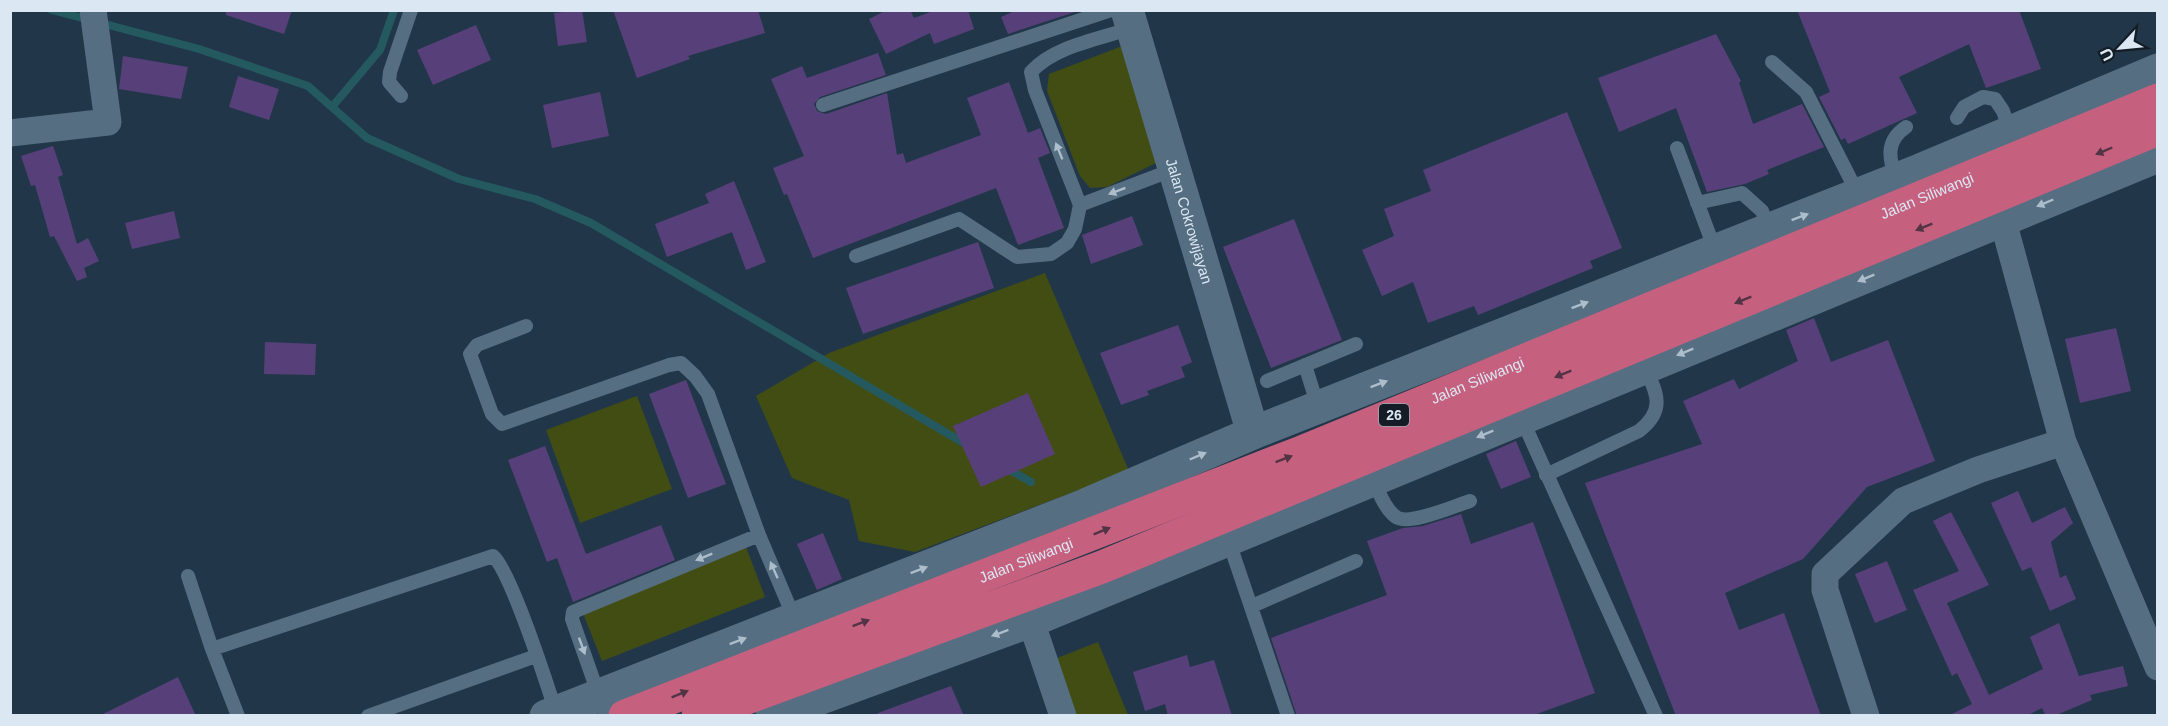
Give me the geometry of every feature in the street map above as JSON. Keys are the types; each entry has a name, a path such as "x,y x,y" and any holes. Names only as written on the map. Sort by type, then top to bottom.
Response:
{"highway":[{"name":"Jalan Siliwangi","path":"625,716 800,631 1299,453 1902,191 2153,125"},
{"name":"Jalan Siliwangi","path":"698,716 783,706 1102,567 1223,529 1517,407 2153,125"}],"street":[{"path":"10,133 108,122 93,10"},
{"name":"Jalan Cokrowijayan","path":"1123,16 1175,169 1254,433"},
{"path":"551,714 602,705 800,631 1254,433 1858,194 1902,191 2010,131 2157,70"},
{"path":"783,706 1030,621 1223,529 1373,480 1517,407 1645,368 2003,221 2153,125"},
{"path":"2003,221 2062,442 2151,632 2157,667"},
{"path":"1866,716 1826,590 1825,574 1903,501 1978,470 2062,442"},
{"path":"1030,621 1063,716"}],"lane":[{"path":"401,96 389,82 390,72 411,10"},
{"path":"823,105 1123,16"},
{"path":"856,256 959,219 1017,257 1051,254 1067,243 1075,229 1080,205 1035,90 1031,72 1040,62 1123,16"},
{"path":"1772,62 1806,92 1858,194"},
{"path":"1957,118 1964,107 1983,97 1995,99 2004,111 2010,131"},
{"path":"1902,191 1889,157 1890,145 1906,127"},
{"path":"1677,148 1715,250"},
{"path":"1080,205 1175,169"},
{"path":"1697,203 1742,193 1762,210 1769,229"},
{"path":"526,326 477,345 471,351 496,420 502,424 681,363 695,376 708,394 759,535 800,631"},
{"path":"1267,381 1356,344"},
{"path":"1305,365 1318,407"},
{"path":"1546,475 1639,431 1651,422 1657,404 1652,383 1645,368"},
{"path":"1517,407 1656,716"},
{"path":"1373,480 1387,506 1395,516 1402,520 1413,520 1470,501"},
{"path":"1223,529 1252,606 1288,716"},
{"path":"602,705 572,619 573,612 759,535"},
{"path":"212,649 493,556 503,570 536,656 551,714"},
{"path":"1252,606 1356,561"},
{"path":"188,576 212,649 238,716"},
{"path":"368,716 536,656"}],"green space":[{"path":"1125,45 1160,161 1107,187 1090,188 1080,176 1047,91 1049,74"},
{"path":"1045,273 1129,471 915,552 859,541 849,500 792,478 756,396 829,353"},
{"path":"637,396 672,489 580,523 546,430"},
{"path":"746,547 765,597 602,661 582,611"},
{"path":"1098,642 1128,715 1074,715 1052,660"}],"building":[{"path":"226,10 292,10 284,34 226,15"},
{"path":"582,10 587,42 558,46 554,13"},
{"path":"613,10 758,10 765,33 688,56 690,59 637,78"},
{"path":"887,10 910,10 914,18 936,10 968,10 974,29 934,44 930,33 886,54 869,19"},
{"path":"1017,10 1081,10 1008,34 1001,17"},
{"path":"1797,10 2019,10 2041,69 1986,88 1969,44 1899,77 1917,113 1848,144 1845,138 1841,140 1819,97 1830,92"},
{"path":"476,25 491,60 433,85 417,50"},
{"path":"1716,34 1741,81 1739,83 1753,124 1802,104 1824,147 1767,170 1769,174 1745,184 1707,192 1676,108 1619,132 1598,78"},
{"path":"878,53 886,75 820,97 814,104 817,111 826,114 887,93 897,155 903,153 906,163 981,135 967,98 1009,82 1028,133 1040,128 1050,153 1038,158 1064,228 1018,245 996,188 813,258 787,194 784,195 773,168 804,156 771,79 802,66 807,78"},
{"path":"123,56 188,67 181,99 119,89"},
{"path":"238,76 279,89 269,120 229,107"},
{"path":"600,92 609,136 552,148 543,105"},
{"path":"1567,112 1622,248 1590,261 1593,268 1478,315 1474,306 1428,323 1413,282 1382,296 1362,250 1394,236 1384,209 1431,191 1423,170"},
{"path":"53,146 63,175 58,177 77,244 88,238 99,261 84,268 87,277 77,281 54,236 50,237 35,185 31,186 21,156"},
{"path":"734,181 766,262 746,270 732,232 667,257 655,224 709,203 705,194"},
{"path":"174,211 180,238 132,249 125,223"},
{"path":"1132,216 1143,245 1091,264 1082,235"},
{"path":"1294,219 1342,340 1271,368 1223,247"},
{"path":"978,242 994,288 863,334 846,288"},
{"path":"1814,318 1831,362 1888,340 1935,461 1867,487 1803,559 1725,593 1739,630 1784,613 1821,716 1676,716 1585,483 1702,444 1683,401 1734,379 1739,389 1798,361 1786,330"},
{"path":"1178,325 1192,362 1181,367 1185,377 1147,391 1149,395 1121,405 1100,353"},
{"path":"2116,328 2131,391 2080,403 2065,339"},
{"path":"265,342 316,344 315,375 264,374"},
{"path":"686,380 726,484 688,498 649,394"},
{"path":"1028,393 1055,454 981,487 953,426"},
{"path":"1516,441 1531,477 1501,489 1486,454"},
{"path":"545,446 586,554 661,525 675,560 573,602 557,558 547,562 508,460"},
{"path":"2018,491 2032,523 2065,507 2073,523 2051,542 2060,578 2066,575 2076,599 2050,611 2031,567 2022,571 1991,503"},
{"path":"1951,512 1989,585 1947,603 1989,695 2043,669 2030,637 2059,623 2079,676 2123,666 2128,686 2090,695 2092,700 2054,716 2046,716 2042,708 2026,716 1948,716 1972,704 1957,673 1952,676 1913,590 1959,571 1933,521"},
{"path":"1461,514 1471,544 1533,522 1595,693 1531,716 1297,716 1271,638 1387,595 1367,541 1403,528 1423,526"},
{"path":"823,533 842,579 817,590 797,544"},
{"path":"1887,561 1907,610 1875,623 1855,574"},
{"path":"1187,655 1190,667 1214,660 1232,716 1168,716 1165,704 1145,711 1133,672"},
{"path":"178,677 196,716 99,716"},
{"path":"951,686 964,716 878,716 878,713"}],"waterway":[{"path":"52,10 199,49 308,86 367,138 459,179 535,199 591,223 967,445"},
{"path":"332,107 380,50 394,10"},
{"path":"1004,467 1031,482"}]}
